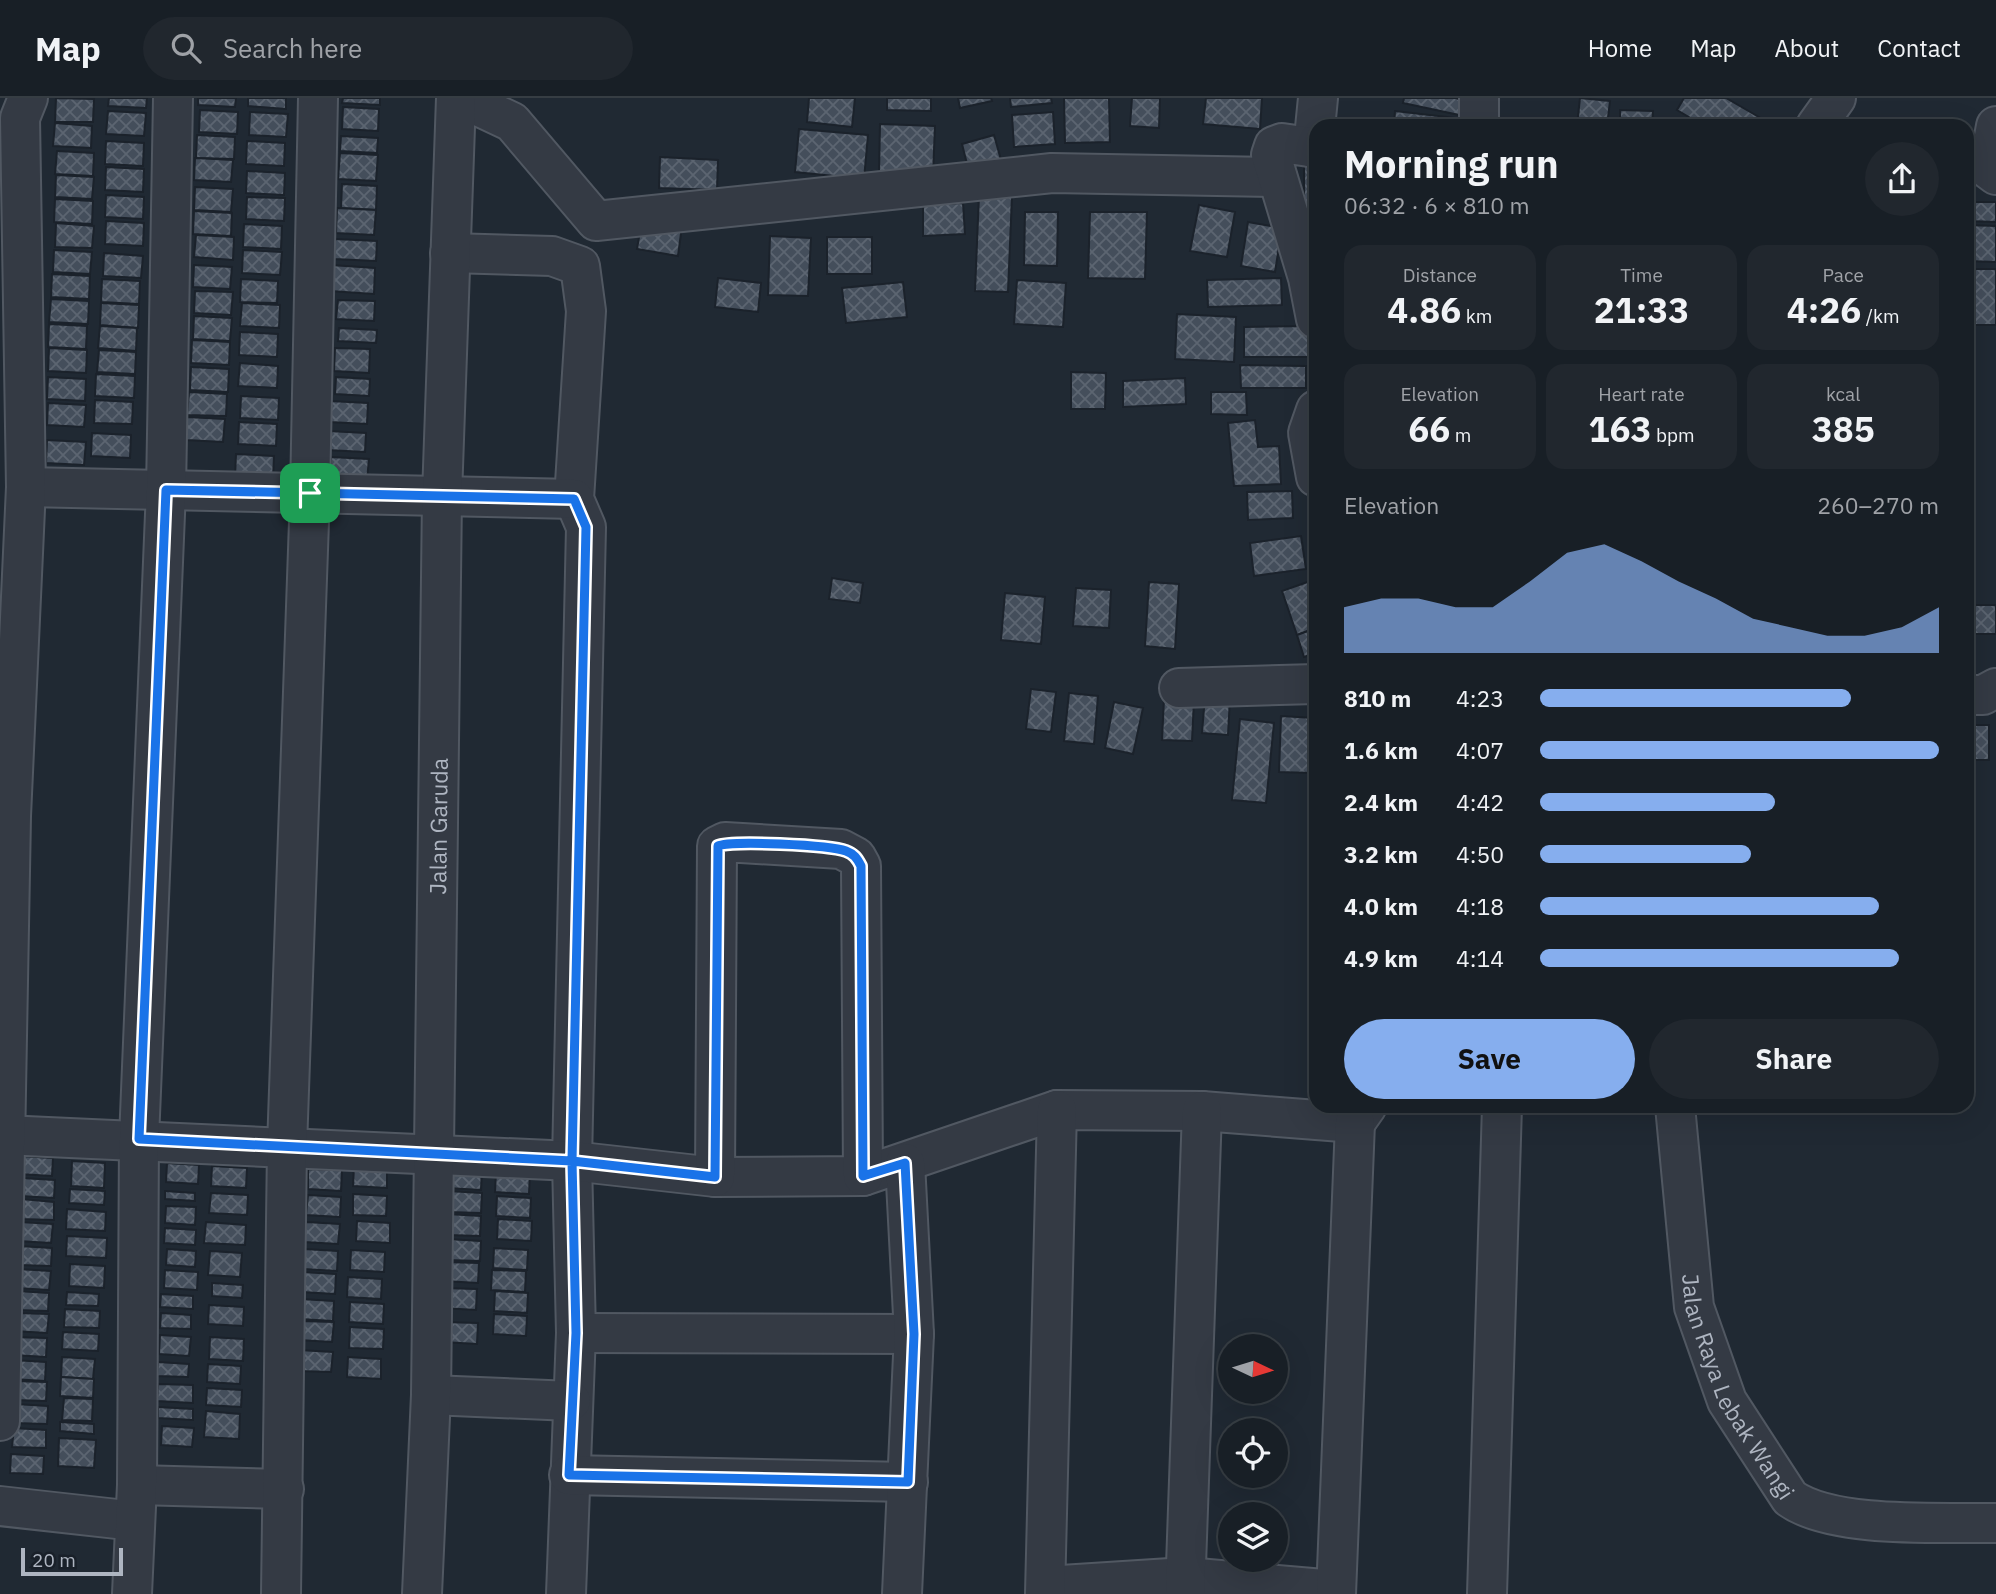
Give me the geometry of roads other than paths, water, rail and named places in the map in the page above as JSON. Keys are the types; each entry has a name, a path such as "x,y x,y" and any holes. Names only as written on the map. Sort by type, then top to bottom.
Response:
{"street":[{"path":"132,1594 136,1503 139,1139 166,490 173,98"},
{"path":"281,1594 287,1147 310,493 318,98"},
{"path":"458,98 513,122 596,221 1052,173 1277,177"},
{"name":"Jalan Garuda","path":"422,1594 431,1395 442,496 458,98"},
{"path":"1316,119 1318,98"},
{"path":"1479,98 1479,119"},
{"path":"1821,119 1836,98"},
{"path":"0,1421 5,816 26,487 16,115"},
{"path":"1996,126 1988,169 1996,175"},
{"path":"1309,147 1282,143 1274,146 1271,155 1309,283"},
{"path":"450,253 552,257 580,266 586,311 574,499 586,527 572,1161 576,1333 571,1401 566,1594"},
{"path":"26,487 574,499"},
{"path":"1179,688 1309,684"},
{"path":"1974,695 1983,695 1996,688"},
{"path":"715,1177 718,846 724,842 841,849 856,857 861,866 863,1176"},
{"path":"4,1135 139,1139 572,1161 715,1177 863,1176 1057,1110 1361,1114 1335,1592 1186,1586 1045,1590 1057,1110"},
{"path":"1186,1586 1202,1111"},
{"path":"1487,1594 1502,1113"},
{"name":"Jalan Raya Lebak Wangi","path":"1676,1113 1694,1307 1727,1401 1790,1498 1801,1506 1862,1520 1996,1523"},
{"path":"902,1594 914,1334 905,1163"},
{"path":"576,1333 914,1334"},
{"path":"431,1395 571,1401"},
{"path":"569,1475 908,1482"},
{"path":"0,1506 136,1503 284,1489"},
{"path":"1996,1507 1996,1523"}]}
